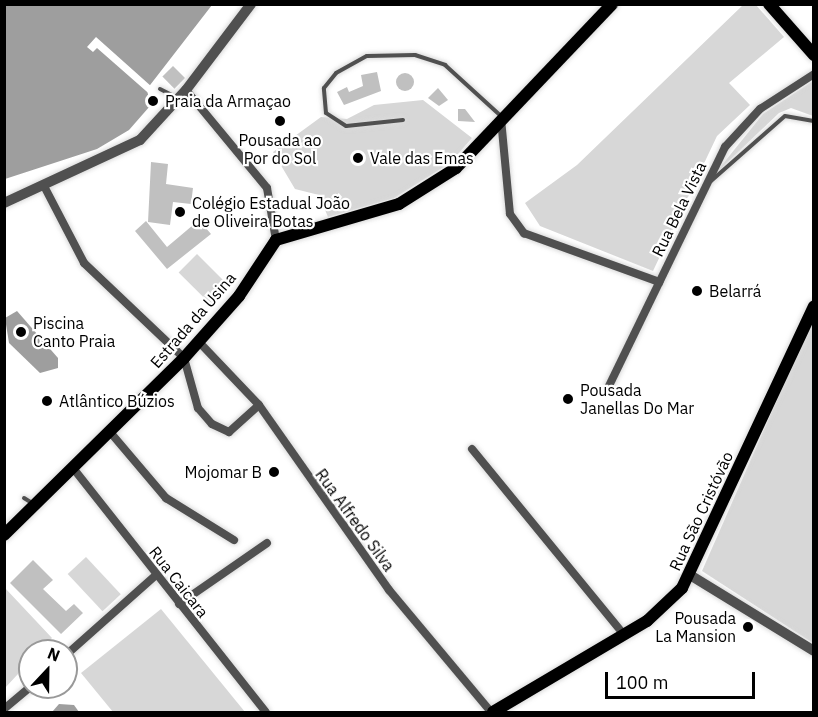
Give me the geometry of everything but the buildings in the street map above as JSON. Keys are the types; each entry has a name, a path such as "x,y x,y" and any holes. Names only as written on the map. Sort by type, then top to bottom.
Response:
{"main road":[{"path":"276,240 399,204 456,168 501,116 612,4"},
{"path":"769,4 813,55"},
{"name":"Estrada da Usina","path":"4,535 199,342 239,296 276,240"},
{"name":"Rua São Cristóvão","path":"494,712 624,636 667,606 690,575 813,306"}],"street":[{"path":"4,202 128,149 179,99 251,4"},
{"name":"Rua Bela Vista","path":"608,388 705,184 740,128 813,74"},
{"path":"186,90 267,188 276,240"},
{"path":"501,116 510,214 524,233 659,282"},
{"path":"44,186 84,263 184,358 198,408 220,429 234,430 259,405"},
{"name":"Rua Alfredo Silva","path":"199,342 259,405 389,590 494,712"},
{"path":"110,432 166,498 234,540"},
{"path":"472,449 624,636"},
{"name":"Rua Caicara","path":"73,468 266,712"},
{"path":"179,604 267,543"},
{"path":"78,644 156,575"},
{"path":"690,575 813,651"},
{"path":"4,709 18,697"}],"lane":[{"path":"403,120 346,126 326,113 324,88 336,73 367,56 416,55 445,65 501,116"},
{"path":"160,89 179,99"},
{"path":"705,184 728,171 785,116 813,121"},
{"path":"24,498 36,505"}],"shaded area":[{"path":"4,5 212,5 147,89 150,106 129,130 97,149 5,179"},
{"path":"743,5 756,5 784,37 729,83 750,105 717,136 653,271 540,226 525,203 577,165"},
{"path":"813,81 813,116 791,108 779,113 714,175 763,114"},
{"path":"423,100 472,138 450,163 394,198 328,217 319,195 295,189 273,152 321,117 347,119 374,105"},
{"path":"197,254 230,287 212,306 179,272"},
{"name":"Piscina Canto Praia","path":"17,311 58,358 58,368 40,373 9,343 5,318"},
{"path":"813,318 813,643 702,571"},
{"path":"86,557 121,594 102,611 68,574"},
{"path":"5,588 52,638 18,639 18,674 5,688"},
{"path":"161,609 245,712 113,712 81,673"},
{"path":"59,704 74,705 79,712 52,712"}],"pier":[{"path":"96,37 152,87 154,98 97,48 93,52 87,47"}],"place":[{"name":"Praia da Armaçao","path":"153,101"},
{"name":"Pousada ao Por do Sol","path":"280,121"},
{"name":"Vale das Emas","path":"358,158"},
{"name":"Colégio Estadual João de Oliveira Botas","path":"180,212"},
{"name":"Belarrá","path":"697,291"},
{"name":"Piscina Canto Praia","path":"21,332"},
{"name":"Pousada Janellas Do Mar","path":"568,399"},
{"name":"Atlântico Búzios","path":"47,401"},
{"name":"Mojomar B","path":"274,472"},
{"name":"Pousada La Mansion","path":"748,627"}]}
